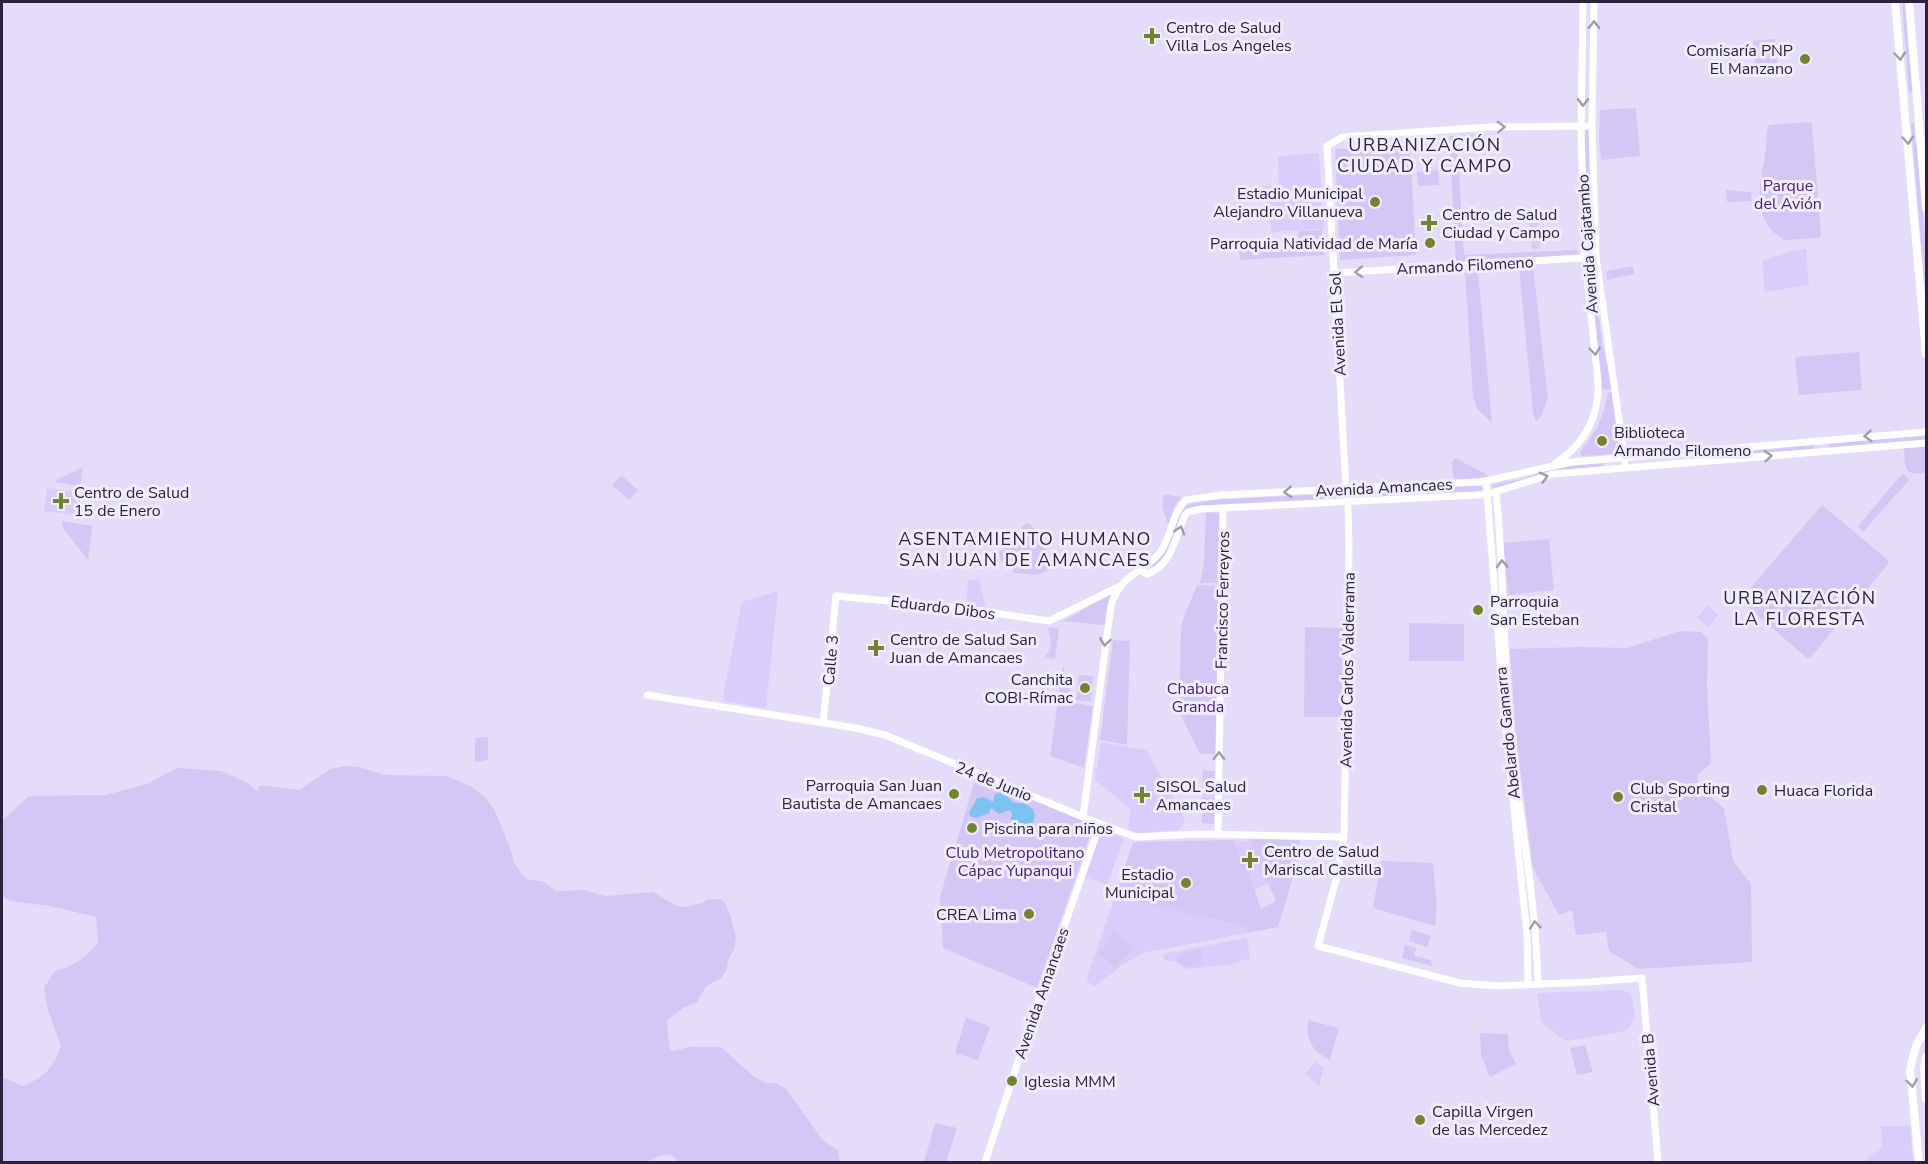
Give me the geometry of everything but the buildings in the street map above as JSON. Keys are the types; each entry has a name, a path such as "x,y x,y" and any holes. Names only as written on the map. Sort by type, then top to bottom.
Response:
{"main road":[{"path":"1895,2 1926,354"},
{"path":"1909,2 1926,208"},
{"path":"1919,1162 1910,1069 1916,1046 1926,1028"},
{"path":"1926,1057 1924,1069 1926,1099"}],"street":[{"name":"Avenida Cajatambo","path":"1549,466 1563,458 1578,444 1590,427 1598,399 1585,258 1582,126 1583,2"},
{"name":"Avenida Cajatambo","path":"1594,2 1592,126 1596,257 1626,468"},
{"path":"1584,54 1594,54"},
{"path":"1582,126 1592,126"},
{"name":"Avenida El Sol","path":"1348,502 1327,146 1342,137 1489,127 1582,126"},
{"name":"Armando Filomeno","path":"1334,273 1596,257"},
{"name":"Avenida Amancaes","path":"1083,817 1111,605 1120,586 1161,550 1181,505 1191,498 1486,481 1549,466 1624,457 1926,432"},
{"name":"Avenida Amancaes","path":"1139,569 1147,574 1156,569 1173,550 1188,512 1201,509 1488,494 1553,474 1926,443"},
{"name":"Abelardo Gamarra","path":"1486,481 1501,682 1527,935 1528,984"},
{"name":"Abelardo Gamarra","path":"1496,491 1501,540 1510,723 1532,893 1537,940 1538,984"},
{"name":"Avenida Carlos Valderrama","path":"1348,502 1344,837 1336,880 1318,946 1460,983 1488,986 1528,984"},
{"name":"Francisco Ferreyros","path":"1218,835 1223,509"},
{"name":"Eduardo Dibos","path":"836,596 960,608 1049,621 1120,586"},
{"name":"Calle 3","path":"823,723 836,596"},
{"name":"24 de Junio","path":"646,695 885,735 1136,837 1218,835 1344,837"},
{"name":"Avenida Amancaes","path":"985,1162 1036,1006 1100,824"},
{"path":"1523,894 1532,893"},
{"name":"Avenida B","path":"1538,984 1642,978 1658,1162"},
{"path":"1528,984 1538,984"}],"shaded area":[{"path":"1319,153 1324,229 1272,232 1263,186 1279,185 1278,156"},
{"path":"1529,219 1538,219 1540,249 1532,249"},
{"path":"1806,249 1809,285 1765,292 1762,261 1790,251"},
{"name":"Centro de Salud 15 de Enero","path":"47,488 78,492 74,515 44,511"},
{"path":"979,579 986,608 966,606 968,581"},
{"path":"778,591 766,708 725,701 723,696 742,602"},
{"path":"1708,605 1718,615 1708,627 1697,618"},
{"name":"SISOL Salud Amancaes","path":"1101,742 1146,750 1185,819 1179,830 1137,833 1127,829 1131,809 1095,780"},
{"path":"1104,831 1121,837 1123,841 1107,885 1084,877"},
{"name":"Centro de Salud Mariscal Castilla","path":"1233,840 1251,843 1269,883 1254,890"},
{"path":"1115,896 1246,927 1247,933 1143,953 1121,966 1094,987 1086,980"},
{"path":"1247,938 1250,958 1229,965 1186,969 1176,962 1164,960 1163,954"},
{"path":"1623,990 1631,994 1635,1015 1628,1029 1622,1032 1565,1041 1541,1022 1537,993"},
{"path":"1315,1062 1324,1067 1319,1086 1305,1074"},
{"path":"1881,1126 1910,1126 1913,1162 1864,1162 1882,1146"}],"green space":[{"path":"1902,2 1906,2 1914,92 1909,93"},
{"path":"1775,39 1778,69 1755,71 1753,41"},
{"path":"1636,108 1640,156 1601,160 1600,110"},
{"name":"Parque del Avión","path":"1810,122 1821,235 1819,238 1784,240 1765,221 1761,210 1760,186 1767,131 1769,125"},
{"path":"1911,123 1914,123 1915,143 1918,148 1926,251 1926,304"},
{"path":"1585,129 1589,129 1592,255 1588,250"},
{"path":"1485,134 1486,138 1457,141 1464,255 1578,250 1579,256 1456,262 1449,138"},
{"name":"Estadio Municipal Alejandro Villanueva","path":"1410,144 1416,255 1340,260 1335,149"},
{"path":"1438,170 1439,185 1418,186 1417,172"},
{"path":"1726,190 1751,192 1752,201 1727,202"},
{"path":"1322,230 1323,244 1299,245 1298,231"},
{"path":"1324,246 1324,255 1240,260 1239,251"},
{"path":"1591,262 1602,342 1612,389 1601,390 1589,263"},
{"path":"1633,266 1634,274 1607,280 1606,271"},
{"path":"1533,267 1548,398 1541,416 1536,421 1533,413 1519,268"},
{"path":"1478,272 1492,423 1477,409 1473,397 1465,273"},
{"path":"1859,352 1862,390 1799,395 1795,357"},
{"path":"1612,392 1619,450 1614,454 1582,456 1580,452 1597,428 1608,393"},
{"path":"1924,435 1925,440 1829,448 1828,446 1830,443"},
{"path":"1812,444 1815,446 1814,450 1748,453 1749,450"},
{"path":"1926,446 1926,473 1909,472 1905,465 1904,448"},
{"path":"1455,458 1488,475 1486,478 1455,479 1452,462"},
{"path":"1603,463 1604,468 1567,471 1494,489 1492,487 1494,484 1522,479 1557,467"},
{"path":"83,467 80,486 55,482 56,480"},
{"path":"1902,474 1909,480 1863,532 1858,526"},
{"path":"621,475 638,490 629,500 612,485"},
{"path":"1479,485 1482,488 1481,492 1355,499 1353,496 1357,492"},
{"path":"1339,493 1343,496 1341,500 1189,509 1171,550 1156,567 1149,566 1166,548 1181,512 1190,504 1198,501"},
{"path":"1164,494 1181,497 1174,507 1169,523 1162,506"},
{"path":"1822,505 1888,560 1888,564 1810,658 1807,658 1741,599"},
{"path":"1206,512 1220,513 1220,583 1200,583 1204,563"},
{"path":"62,521 92,526 88,560 63,528"},
{"path":"1028,523 1036,530 1055,567 1038,575 1013,573 1013,564 1001,562 999,552 1024,537 1021,527"},
{"path":"1549,539 1554,590 1508,595 1503,543"},
{"name":"Chabuca Granda","path":"1197,585 1220,586 1215,754 1200,754 1179,711 1181,631 1183,619"},
{"path":"1111,594 1106,623 1103,625 1063,621"},
{"path":"1409,623 1464,624 1464,661 1409,661"},
{"path":"1048,627 1059,629 1055,659 1046,657 1051,641"},
{"path":"1305,627 1343,628 1343,717 1304,717"},
{"name":"Club Sporting Cristal","path":"1680,631 1701,632 1708,639 1707,686 1711,763 1697,776 1699,787 1724,808 1733,861 1751,884 1752,962 1638,969 1609,951 1606,932 1576,935 1572,910 1559,915 1533,868 1516,740 1510,649 1627,648"},
{"path":"1113,640 1130,641 1127,745 1100,740"},
{"path":"1063,665 1074,703 1093,706 1084,768 1050,756"},
{"name":"Canchita COBI-Rímac","path":"1079,675 1093,676 1091,702 1076,700"},
{"path":"488,737 488,760 475,762 475,738"},
{"path":"345,766 360,767 384,775 447,776 472,787 485,797 494,809 513,860 521,874 527,879 544,882 556,891 584,890 605,896 653,892 677,906 684,907 702,903 708,899 724,901 736,937 726,971 721,978 706,986 697,1002 683,1008 668,1020 670,1049 673,1051 689,1047 721,1047 753,1076 766,1083 776,1083 786,1089 822,1139 838,1151 840,1162 678,1162 668,1154 647,1162 2,1162 2,1077 23,1086 43,1075 51,1066 61,1046 48,1010 44,988 55,971 79,961 98,943 96,917 50,906 9,901 2,895 2,821 29,796 106,795 147,784 177,768 221,771 248,783 257,791 260,785 300,790 330,769"},
{"path":"1203,770 1215,771 1214,796 1202,796"},
{"name":"Club Metropolitano Cápac Yupanqui","path":"976,777 1094,825 1037,988 943,948 940,897"},
{"path":"1202,797 1214,798 1214,824 1202,823"},
{"name":"Estadio Municipal","path":"1251,839 1300,840 1297,864 1278,927 1247,933 1246,927 1115,896 1133,842 1233,840 1250,877 1261,909 1276,901 1251,843 1248,841"},
{"path":"1381,861 1433,863 1437,906 1435,926 1373,908"},
{"path":"1412,930 1431,936 1427,947 1409,941"},
{"path":"1114,931 1133,948 1115,968 1098,953 1108,943 1105,940"},
{"path":"1405,945 1416,948 1414,956 1431,960 1432,966 1402,958"},
{"path":"1201,949 1202,963 1186,967 1180,964 1178,955"},
{"path":"966,1017 990,1027 978,1060 955,1053"},
{"path":"1308,1020 1339,1028 1330,1060 1314,1049 1311,1044 1307,1027"},
{"path":"1480,1033 1508,1034 1509,1050 1516,1064 1490,1077 1481,1055"},
{"path":"1585,1045 1593,1072 1577,1075 1570,1048"},
{"path":"935,1123 957,1128 946,1162 924,1162"}],"water":[{"path":"1000,793 1013,802 1024,803 1033,809 1035,816 1032,825 1020,830 1011,819 1012,813 1009,810 999,814 991,808 989,813 976,818 970,816 969,813 977,798 985,797 993,802 995,794"}],"place":[{"name":"Centro de Salud Villa Los Angeles","path":"1152,36"},
{"name":"Comisaría PNP El Manzano","path":"1805,59"},
{"name":"Estadio Municipal Alejandro Villanueva","path":"1375,202"},
{"name":"Centro de Salud Ciudad y Campo","path":"1429,223"},
{"name":"Parroquia Natividad de María","path":"1430,243"},
{"name":"Biblioteca Armando Filomeno","path":"1602,441"},
{"name":"Centro de Salud 15 de Enero","path":"61,501"},
{"name":"Parroquia San Esteban","path":"1478,610"},
{"name":"Centro de Salud San Juan de Amancaes","path":"876,648"},
{"name":"Canchita COBI-Rímac","path":"1085,688"},
{"name":"Huaca Florida","path":"1762,790"},
{"name":"Parroquia San Juan Bautista de Amancaes","path":"954,794"},
{"name":"SISOL Salud Amancaes","path":"1142,795"},
{"name":"Club Sporting Cristal","path":"1618,797"},
{"name":"Piscina para niños","path":"972,828"},
{"name":"Centro de Salud Mariscal Castilla","path":"1250,860"},
{"name":"Estadio Municipal","path":"1186,883"},
{"name":"CREA Lima","path":"1029,914"},
{"name":"Iglesia MMM","path":"1012,1081"},
{"name":"Capilla Virgen de las Mercedez","path":"1420,1120"}],"district":[{"name":"URBANIZACIÓN CIUDAD Y CAMPO","path":"1425,155"},
{"name":"ASENTAMIENTO HUMANO SAN JUAN DE AMANCAES","path":"1025,549"},
{"name":"URBANIZACIÓN LA FLORESTA","path":"1800,608"}]}
